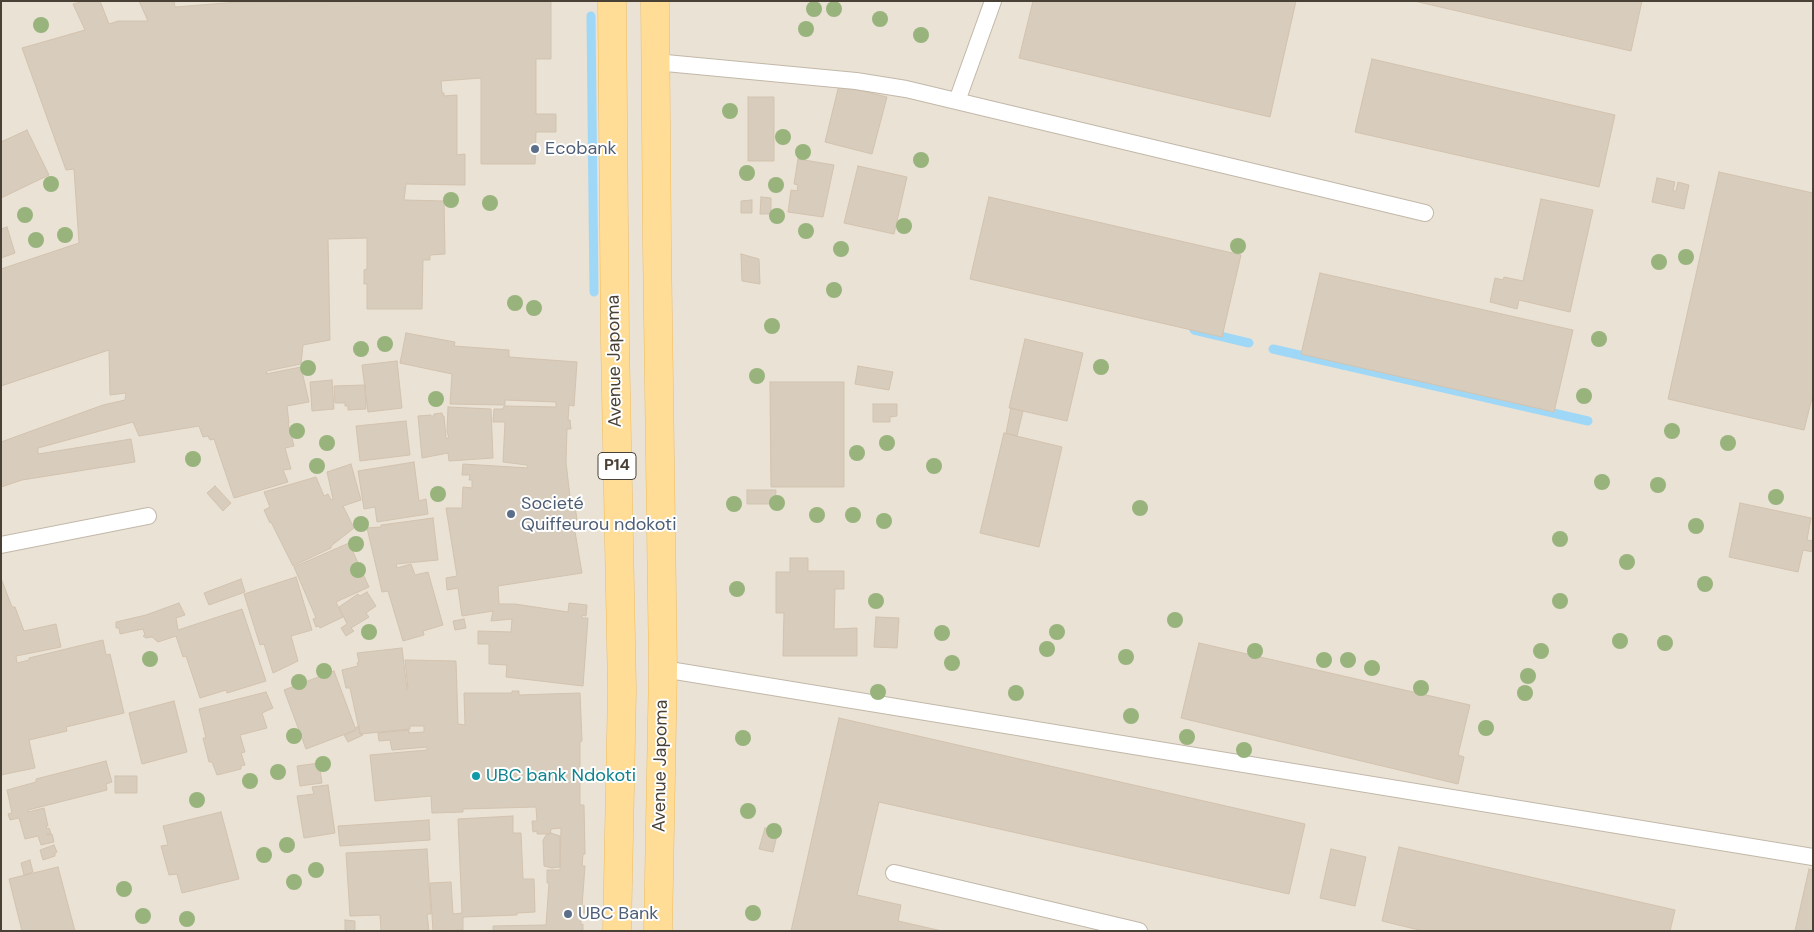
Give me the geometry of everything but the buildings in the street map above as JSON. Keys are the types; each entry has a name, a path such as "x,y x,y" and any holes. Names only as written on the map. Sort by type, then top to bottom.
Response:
{"main road":[{"name":"Avenue Japoma","path":"612,1 615,352 622,690 617,931"},
{"name":"Avenue Japoma","path":"656,1 655,62 663,669 658,931"}],"lane":[{"path":"957,101 993,1"},
{"path":"655,62 856,81 906,89 1425,213"},
{"path":"1,545 148,516"},
{"path":"663,669 1813,857"},
{"path":"894,873 1139,931"}],"shaded area":[{"path":"1,1 1813,1 1813,931 1,931"}],"waterway":[{"path":"591,16 594,292"},
{"path":"1194,330 1249,343"},
{"path":"1273,349 1588,421"}],"place":[{"name":"Ecobank","path":"535,149"},
{"name":"Societé Quiffeurou ndokoti","path":"511,514"},
{"name":"UBC bank Ndokoti","path":"476,776"},
{"name":"UBC Bank","path":"568,914"}]}
